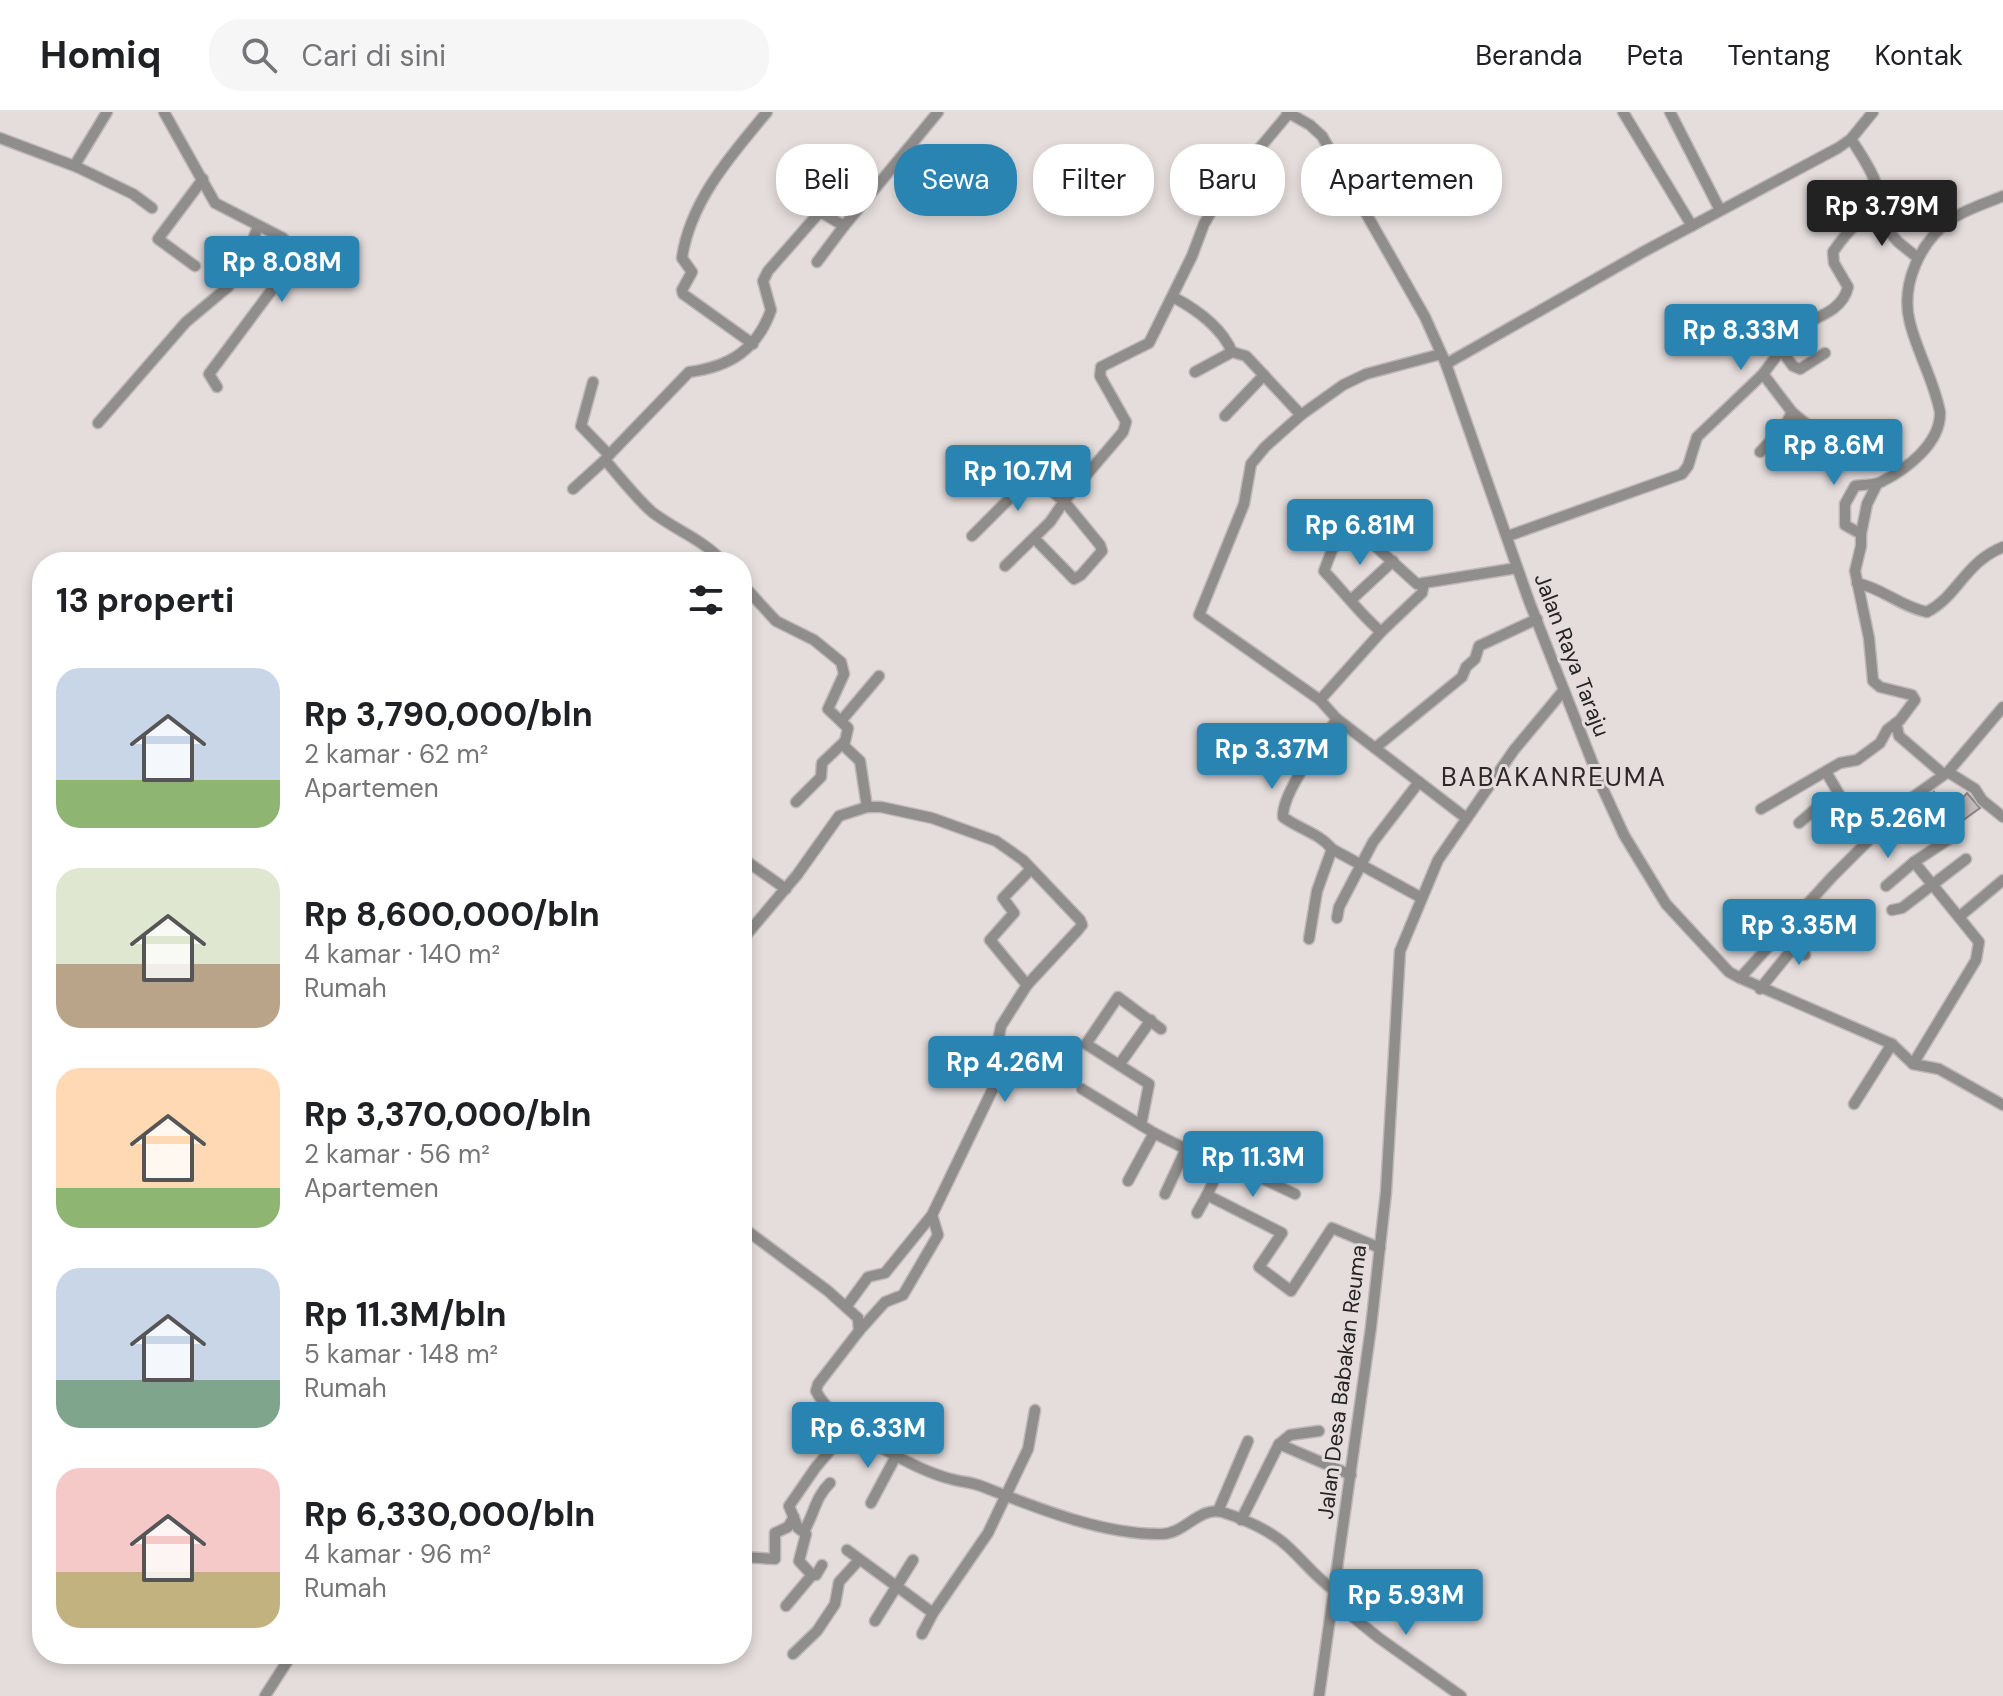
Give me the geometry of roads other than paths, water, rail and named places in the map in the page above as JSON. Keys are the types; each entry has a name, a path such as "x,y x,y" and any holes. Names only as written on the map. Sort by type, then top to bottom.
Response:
{"street":[{"path":"77,167 76,163 107,112"},
{"path":"164,112 219,206 286,241 289,252 271,291 209,374 217,387"},
{"path":"753,344 683,294 692,272 682,258 697,211 713,183 767,112"},
{"path":"817,262 938,112"},
{"path":"1005,566 1034,538 1126,427 1100,376 1101,367 1149,343 1173,297 1204,224 1222,193 1288,112"},
{"name":"Jalan Raya Taraju","path":"1288,112 1322,136 1425,317 1602,787 1643,870 1682,922 1729,972 1760,989 1892,1044 1913,1064 1939,1069 2003,1105"},
{"path":"1623,112 1692,226"},
{"path":"1670,112 1720,210"},
{"path":"1466,818 1337,719 1320,700 1199,615 1244,504 1251,464 1301,415 1366,374 1443,359 1851,139 1873,112"},
{"path":"0,138 77,167 133,194 152,208"},
{"path":"1508,536 1682,474 1701,432 1763,374 1792,330 1828,312 1846,296 1848,287 1834,263 1833,252 1872,211 1879,196 1875,180 1851,139"},
{"path":"195,266 158,239 203,179"},
{"path":"1761,809 1844,761 1857,760 1880,743 1887,730 1913,705 1915,697 1875,685 1855,566 1867,504 1877,484 1929,446 1940,423 1937,397 1909,321 1906,298 1918,258 1930,241 1954,218 2003,196"},
{"path":"1872,211 1898,242 1918,258"},
{"path":"573,489 689,372 709,370 729,362 753,344 771,310 763,281 768,271 818,214 824,214 844,226"},
{"path":"98,423 186,322 228,287 247,257 258,226"},
{"path":"1173,297 1195,309 1222,335 1232,352 1246,356 1301,415"},
{"path":"1781,350 1793,366 1800,369 1825,353"},
{"path":"1195,372 1232,352"},
{"path":"1763,374 1792,412 1810,427"},
{"path":"1225,416 1264,375"},
{"path":"593,382 581,426 653,512 714,552"},
{"path":"1760,452 1785,426 1792,412"},
{"path":"972,536 1030,477 1035,477 1064,501 1100,545 1100,555 1081,575 1070,578 1034,538"},
{"path":"1861,534 1845,525 1845,504 1855,486 1877,484"},
{"path":"1339,510 1348,530 1393,561 1412,581 1424,583 1517,568"},
{"path":"1348,530 1332,550 1324,571 1351,600 1355,610 1381,632"},
{"path":"1857,583 1876,587 1891,598 1927,612 1948,595 1964,573 1990,552 2003,547"},
{"path":"1351,600 1393,561"},
{"path":"1320,700 1381,632 1422,593 1424,583"},
{"path":"752,595 776,621 814,640 841,662 844,674 828,706 830,714 848,728 843,743 822,763 821,777 796,802"},
{"path":"1375,748 1462,677 1466,667 1475,659 1479,646 1537,619"},
{"path":"841,721 879,676"},
{"name":"Jalan Desa Babakan Reuma","path":"1319,1696 1380,1248 1386,1192 1397,970 1404,934 1438,860 1514,750 1564,690"},
{"path":"1740,978 1910,799 1945,773 2003,707"},
{"path":"1337,719 1291,790 1283,811 1288,821 1310,831 1332,849 1420,897"},
{"path":"1896,723 1899,736 1945,773 1975,789 1982,800 2003,817"},
{"path":"843,743 860,761 867,807"},
{"path":"1799,823 1826,800 1839,794 1826,772"},
{"path":"1337,918 1339,907 1361,864 1384,826 1419,782"},
{"path":"752,928 786,889 839,816 867,807 932,818 996,841 1010,849 1031,869 1082,925 1027,985 1001,1026 996,1051 1000,1074 932,1215 895,1262 882,1275 868,1277 846,1307"},
{"path":"1886,886 1914,862 1958,833"},
{"path":"1309,939 1317,891 1332,849"},
{"path":"1892,910 1902,908 1966,859"},
{"path":"1913,1064 1966,977 1979,949 1978,937 1914,862"},
{"path":"752,865 786,889"},
{"path":"1027,985 990,940 1014,913 1003,898 1031,869"},
{"path":"1959,917 2003,880"},
{"path":"1760,989 1776,967 1795,949 1805,945 1816,932"},
{"path":"1778,935 1805,955"},
{"path":"1141,1125 1149,1084 1086,1044 1118,997 1161,1029"},
{"path":"1119,1065 1151,1020"},
{"path":"1854,1104 1892,1044"},
{"path":"1082,1089 1186,1149 1224,1160 1295,1194"},
{"path":"1128,1181 1154,1133"},
{"path":"1165,1194 1186,1149"},
{"path":"1197,1213 1224,1160"},
{"path":"1207,1195 1282,1233 1259,1267 1291,1291 1332,1228 1380,1248"},
{"path":"932,1215 938,1235 903,1295 885,1302 818,1384 816,1391 851,1426 896,1456 950,1479 977,1484 1059,1516 1147,1534 1177,1532 1201,1515 1218,1511 1241,1520 1279,1539 1379,1638 1461,1696"},
{"path":"752,1235 846,1307 858,1318 859,1331"},
{"path":"922,1634 933,1613 975,1556 1006,1497 1028,1449 1035,1410"},
{"path":"804,1531 798,1528 789,1506 799,1488 851,1426"},
{"path":"1241,1520 1279,1444 1290,1435 1319,1431"},
{"path":"1218,1511 1248,1441"},
{"path":"1279,1444 1351,1475"},
{"path":"871,1503 896,1456"},
{"path":"812,1575 799,1561 806,1538 804,1531 816,1500 830,1483"},
{"path":"752,1558 775,1559 775,1533 788,1527 794,1517"},
{"path":"847,1550 933,1613"},
{"path":"793,1654 817,1631 835,1604 839,1582 859,1560"},
{"path":"875,1621 898,1589 913,1560"},
{"path":"786,1606 822,1565"},
{"path":"265,1696 286,1664"}],"district":[{"name":"BABAKANREUMA","path":"1554,777"}]}
